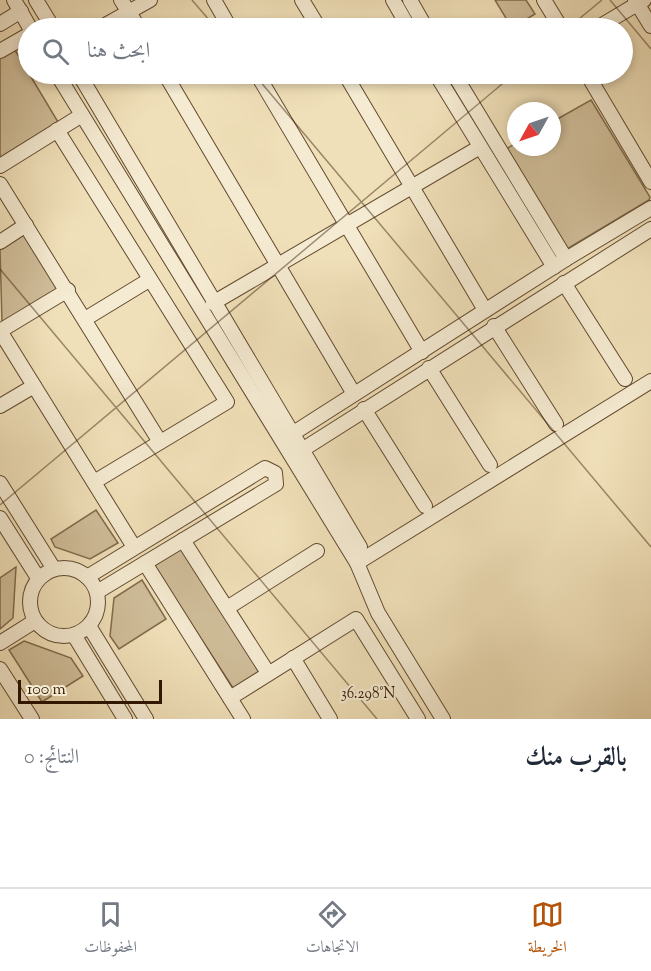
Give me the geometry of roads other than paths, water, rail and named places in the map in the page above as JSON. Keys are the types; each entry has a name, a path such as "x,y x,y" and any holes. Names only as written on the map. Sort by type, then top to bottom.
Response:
{"street":[{"path":"36,0 46,18"},
{"path":"111,18 125,6 150,0"},
{"path":"214,0 224,18"},
{"path":"302,0 313,18"},
{"path":"393,0 404,18"},
{"path":"410,0 420,18"},
{"path":"544,0 555,18"},
{"path":"613,18 639,1 651,26"},
{"path":"0,24 17,6"},
{"path":"0,51 18,41"},
{"path":"63,84 357,563 378,613 442,719"},
{"path":"85,84 213,303 360,546"},
{"path":"171,84 354,394"},
{"path":"263,84 422,352"},
{"path":"351,84 486,310"},
{"path":"442,84 554,267"},
{"path":"460,84 566,259"},
{"path":"593,84 651,182"},
{"path":"0,166 82,115"},
{"path":"57,130 227,402 94,482"},
{"path":"213,303 480,147"},
{"path":"0,184 86,319 160,442"},
{"path":"292,434 566,259 651,208"},
{"path":"0,242 26,225"},
{"path":"302,450 494,326 649,234"},
{"path":"86,319 149,280"},
{"path":"564,283 625,379"},
{"path":"68,290 0,331 134,548"},
{"path":"494,326 556,424"},
{"path":"452,332 461,347"},
{"path":"429,368 490,465"},
{"path":"357,563 651,381"},
{"path":"0,406 34,386"},
{"path":"364,409 425,506"},
{"path":"87,577 265,468 273,470 276,484 98,592"},
{"path":"0,483 54,569"},
{"path":"0,518 38,578"},
{"path":"183,540 268,673"},
{"path":"227,608 317,551"},
{"path":"145,563 243,719"},
{"path":"68,568 87,577 98,592 96,614 89,626 74,635 56,636 40,628 29,604 30,595 38,578 54,569 68,568"},
{"path":"230,698 356,620 418,719"},
{"path":"0,643 35,621"},
{"path":"89,626 146,719"},
{"path":"74,635 125,719"},
{"path":"293,658 330,719"},
{"path":"0,669 29,718"}]}
